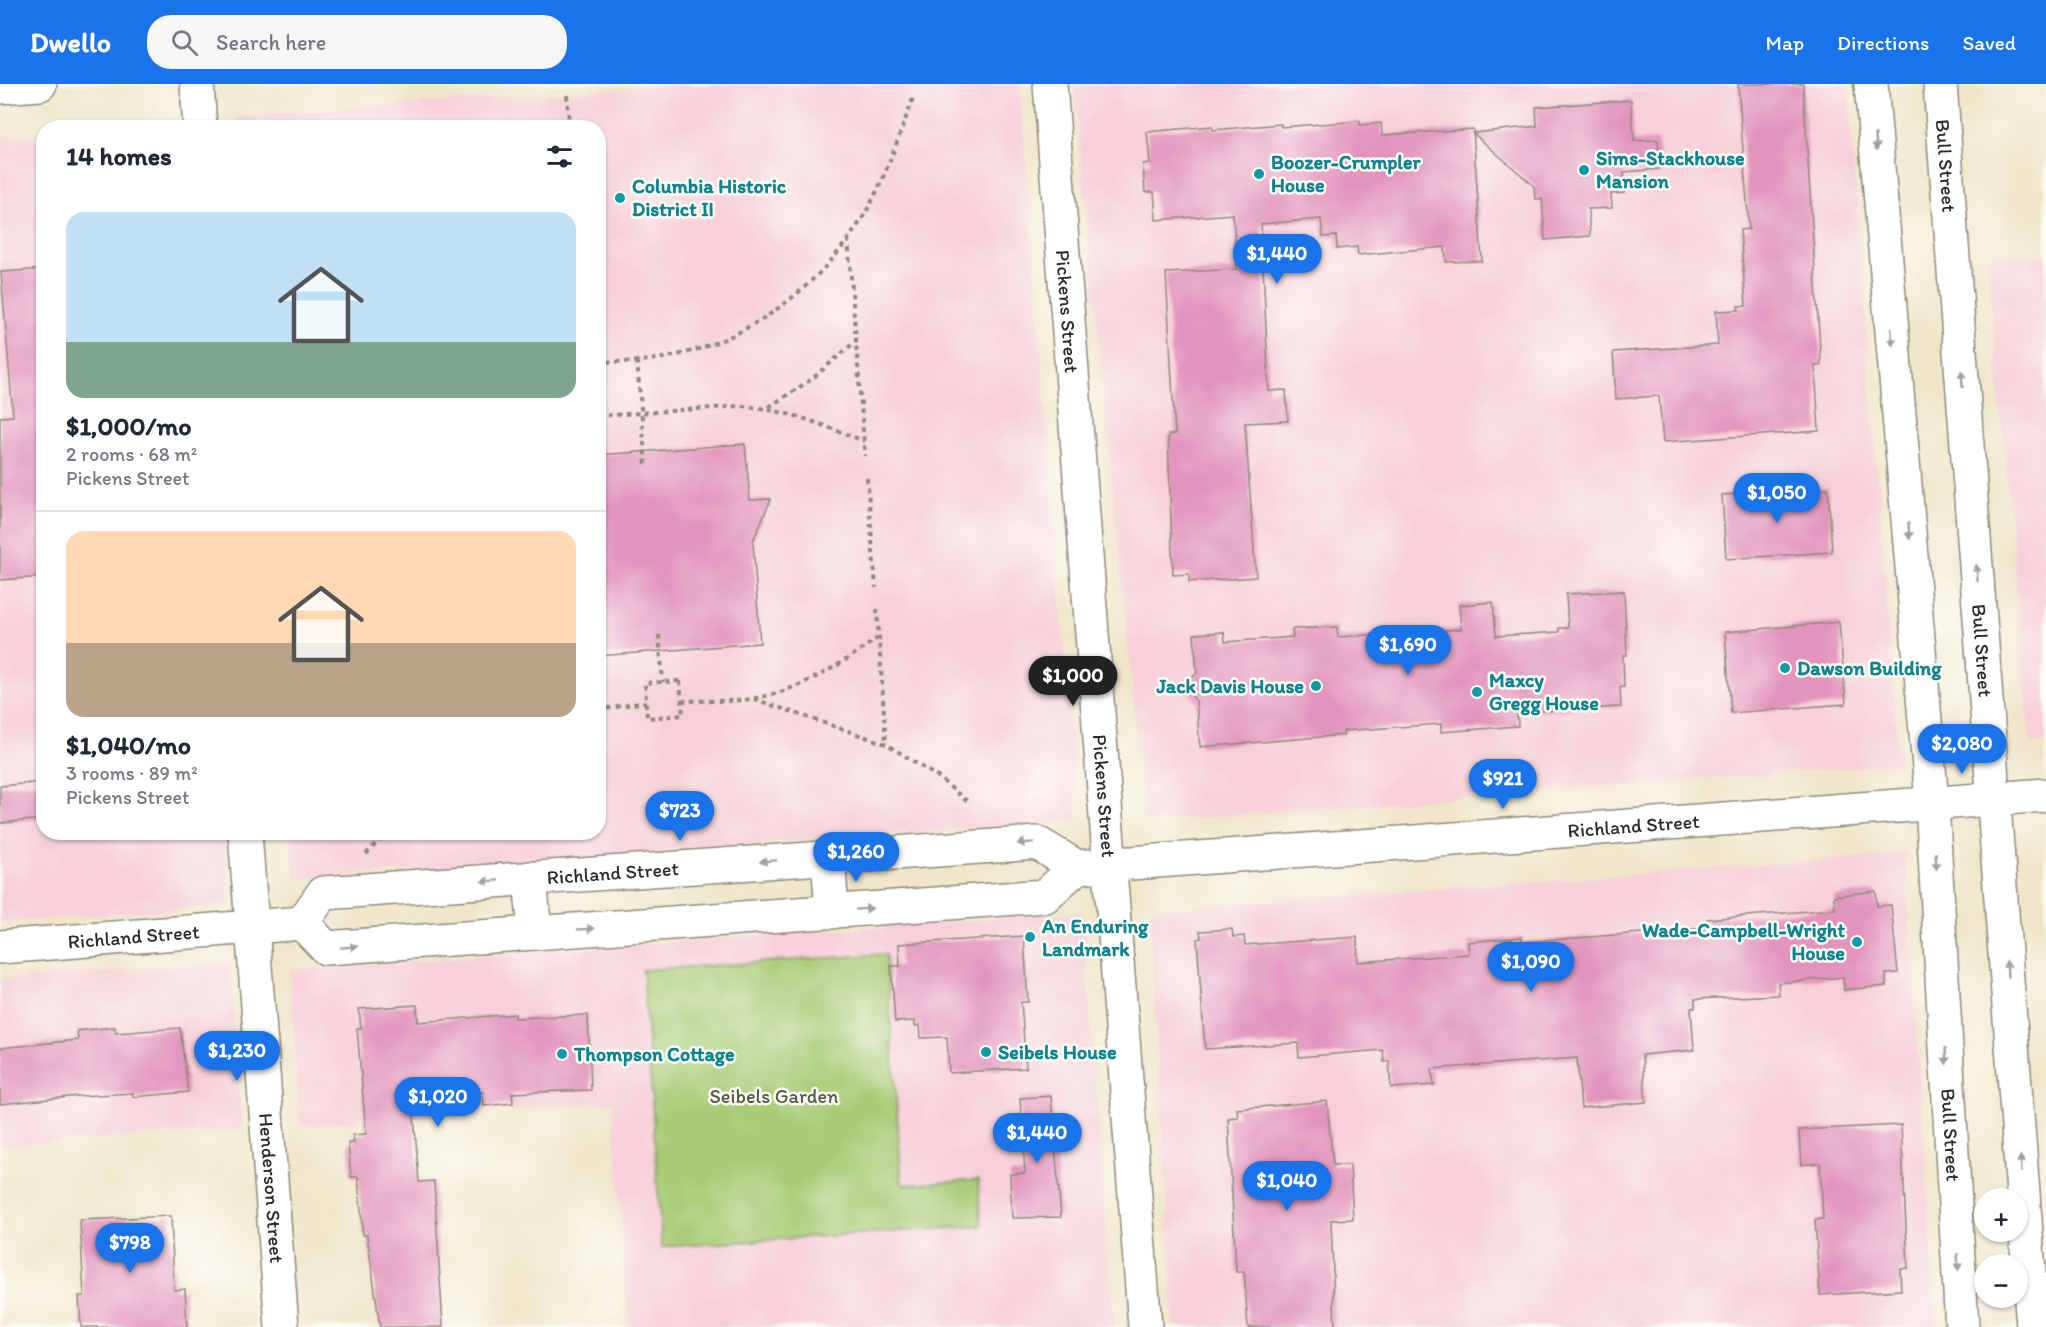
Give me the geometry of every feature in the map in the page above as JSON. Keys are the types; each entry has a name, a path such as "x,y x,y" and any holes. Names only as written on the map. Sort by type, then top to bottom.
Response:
{"street":[{"path":"0,87 40,84"},
{"path":"197,84 199,120"},
{"name":"Pickens Street","path":"1050,84 1145,1327"},
{"name":"Bull Street","path":"1870,84 1932,803 1962,1327"},
{"name":"Bull Street","path":"1940,84 2033,1327"},
{"name":"Richland Street","path":"0,946 302,923 323,892 1037,843 1077,867 2046,795"},
{"name":"Henderson Street","path":"246,840 282,1327"},
{"path":"828,857 832,912"},
{"path":"302,923 326,948 832,912 1045,896 1077,867"},
{"path":"530,878 536,933"}],"path":[{"path":"567,95 569,120"},
{"path":"606,361 637,362 671,357 703,348 757,322 800,291 824,269 848,239 875,194 914,96"},
{"path":"848,239 865,456"},
{"path":"768,408 812,379 856,340"},
{"path":"637,362 646,466"},
{"path":"606,416 741,406 768,408 789,413 864,441"},
{"path":"867,478 876,588"},
{"path":"877,609 886,744"},
{"path":"659,635 663,682"},
{"path":"682,701 754,699 806,682 879,638"},
{"path":"680,681 683,716 647,718 645,683 663,682 680,681"},
{"path":"754,699 886,744 938,777 968,802"},
{"path":"606,709 646,702"},
{"path":"366,854 380,840"}],"shaded area":[{"path":"685,84 1020,84 1078,820 295,879 292,840 606,840 606,120 235,120 235,117"},
{"path":"1074,84 1848,84 1899,764 1145,822"},
{"path":"36,134 36,840 225,840 230,905 0,923 0,137"},
{"path":"1987,256 2046,256 2046,743 2030,744"},
{"path":"1905,854 1937,1327 1174,1327 1149,910"},
{"path":"1082,912 1114,1327 629,1327 612,1103 300,1125 289,970"},
{"path":"230,963 242,1129 0,1146 0,980"}],"green space":[{"name":"Seibels Garden","path":"886,954 902,1185 978,1180 981,1226 662,1247 643,970"}],"building":[{"path":"1738,84 1803,84 1821,365 1815,366 1819,431 1663,442 1659,396 1616,399 1613,352 1718,345 1716,311 1739,310 1738,306 1746,306 1740,230 1749,229"},
{"name":"Sims-Stackhouse Mansion","path":"1631,100 1634,141 1658,140 1660,169 1624,172 1625,193 1611,194 1612,208 1588,209 1590,236 1545,240 1542,199 1535,199 1534,186 1473,133 1537,126 1536,107"},
{"path":"1360,121 1360,125 1381,123 1382,135 1473,129 1482,261 1446,262 1445,247 1358,255 1357,247 1337,249 1336,236 1323,237 1321,219 1261,224 1269,391 1286,390 1288,421 1245,423 1256,577 1189,582 1189,574 1173,575 1168,435 1175,434 1166,273 1237,269 1233,214 1156,220 1154,192 1145,192 1143,164 1150,163 1147,132 1212,126 1213,130 1281,124 1281,127"},
{"path":"36,270 36,578 0,580 0,417 13,416 1,272"},
{"path":"745,444 750,500 771,499 753,541 760,643 606,655 606,454"},
{"path":"1828,488 1832,552 1726,559 1722,495"},
{"path":"1624,591 1627,655 1623,655 1624,687 1620,687 1621,707 1517,712 1518,726 1441,732 1441,724 1343,731 1344,735 1200,747 1196,701 1191,695 1190,680 1197,673 1194,634 1224,632 1225,642 1293,637 1292,629 1337,627 1338,637 1461,629 1459,605 1493,602 1496,636 1559,632 1559,628 1568,628 1566,594"},
{"name":"Dawson Building","path":"1839,622 1846,704 1731,713 1725,632"},
{"path":"36,783 36,820 0,823 0,786"},
{"path":"1876,891 1877,906 1891,905 1898,973 1886,974 1886,986 1844,990 1843,977 1778,983 1779,995 1695,999 1695,1008 1691,1008 1694,1050 1642,1055 1646,1102 1581,1108 1577,1058 1432,1069 1434,1085 1391,1088 1389,1061 1384,1062 1383,1050 1299,1057 1298,1043 1205,1049 1197,939 1201,938 1200,931 1232,929 1233,937 1244,936 1245,945 1357,937 1358,962 1469,954 1468,942 1522,937 1522,942 1708,928 1707,919 1835,909 1834,896"},
{"name":"Seibels House","path":"1024,936 1028,1002 1021,1002 1026,1068 949,1073 947,1037 921,1038 920,1025 915,1026 915,1021 895,1022 891,966 900,966 899,944"},
{"path":"417,1005 418,1022 515,1014 515,1018 588,1015 591,1090 512,1093 513,1103 484,1106 483,1092 476,1093 475,1083 412,1088 419,1182 434,1181 443,1327 380,1327 367,1235 363,1235 358,1177 351,1177 348,1143 354,1143 353,1135 366,1134 357,1028 361,1028 359,1009"},
{"path":"115,1027 116,1033 180,1028 188,1092 133,1097 133,1093 79,1096 0,1104 0,1048 78,1040 77,1031"},
{"path":"1051,1096 1061,1217 1012,1218 1010,1174 1025,1173 1020,1098"},
{"path":"1327,1101 1333,1165 1350,1165 1353,1219 1331,1220 1335,1327 1248,1327 1244,1272 1236,1272 1228,1118 1238,1117 1237,1109"},
{"path":"1901,1125 1908,1268 1900,1269 1901,1290 1820,1295 1815,1220 1823,1219 1820,1163 1801,1165 1799,1130"},
{"path":"171,1216 174,1290 185,1289 187,1327 81,1327 79,1296 84,1296 80,1220"}],"place":[{"name":"Sims-Stackhouse Mansion","path":"1584,170"},
{"name":"Boozer-Crumpler House","path":"1259,174"},
{"name":"Columbia Historic District II","path":"620,198"},
{"name":"Dawson Building","path":"1785,668"},
{"name":"Jack Davis House","path":"1316,686"},
{"name":"Maxcy Gregg House","path":"1477,692"},
{"name":"An Enduring Landmark","path":"1030,937"},
{"name":"Wade-Campbell-Wright House","path":"1857,942"},
{"name":"Seibels House","path":"986,1052"},
{"name":"Thompson Cottage","path":"562,1054"}]}
